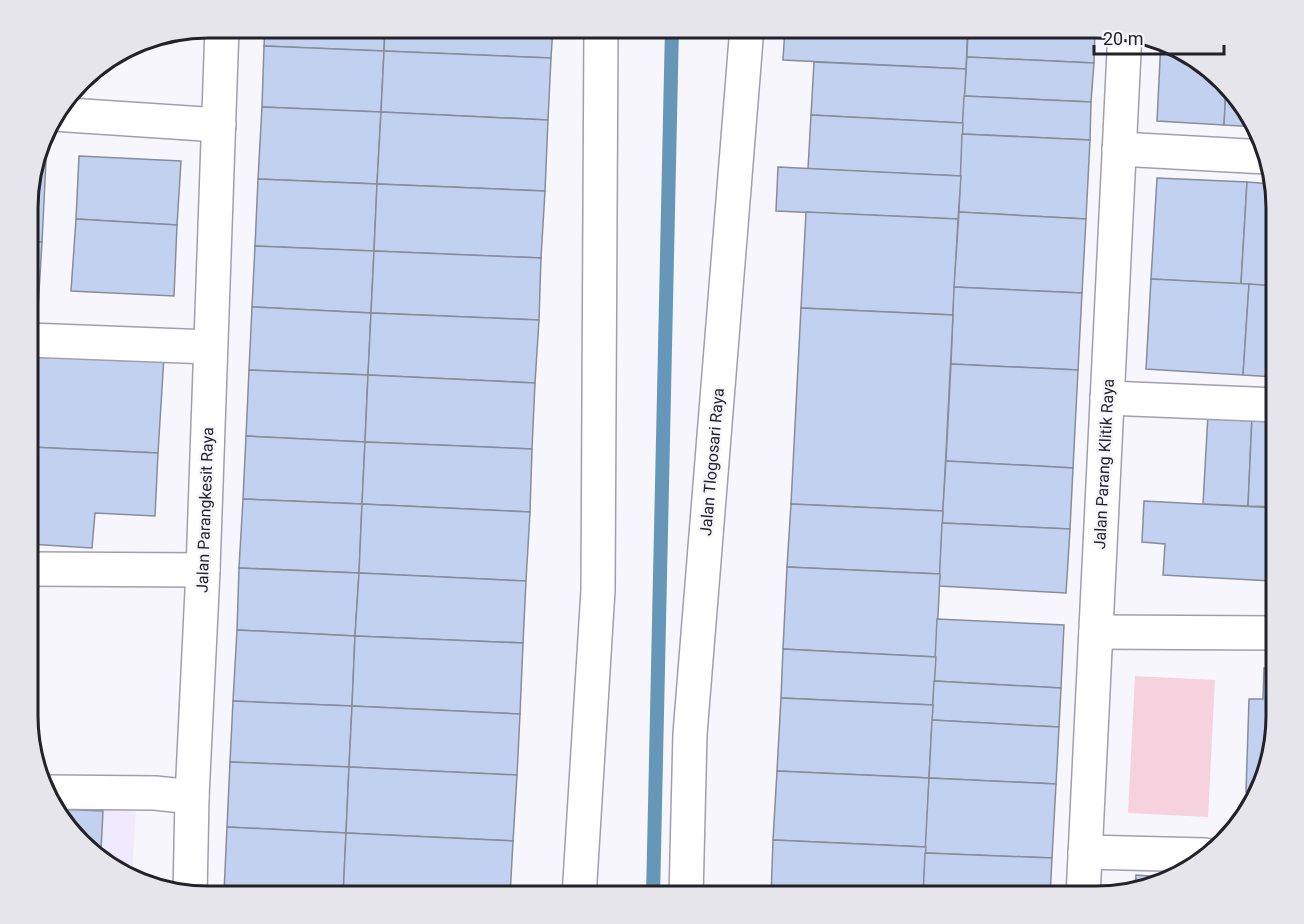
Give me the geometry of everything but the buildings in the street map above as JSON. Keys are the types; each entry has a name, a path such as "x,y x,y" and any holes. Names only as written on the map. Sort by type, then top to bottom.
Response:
{"street":[{"name":"Jalan Parangkesit Raya","path":"190,885 222,37"},
{"path":"580,886 598,590 601,37"},
{"name":"Jalan Tlogosari Raya","path":"686,886 690,735 746,38"},
{"name":"Jalan Parang Klitik Raya","path":"1083,886 1125,40"},
{"path":"65,115 219,125"},
{"path":"1119,149 1259,157"},
{"path":"37,340 210,347"},
{"path":"1107,398 1266,405"},
{"path":"38,569 203,570"},
{"path":"1096,632 1266,633"},
{"path":"55,792 155,793 192,797"},
{"path":"1085,852 1195,855"}],"shaded area":[{"path":"1135,676 1215,680 1208,817 1128,813"},
{"path":"64,807 136,807 132,869 87,837"}],"waterway":[{"path":"653,886 672,38"}]}
